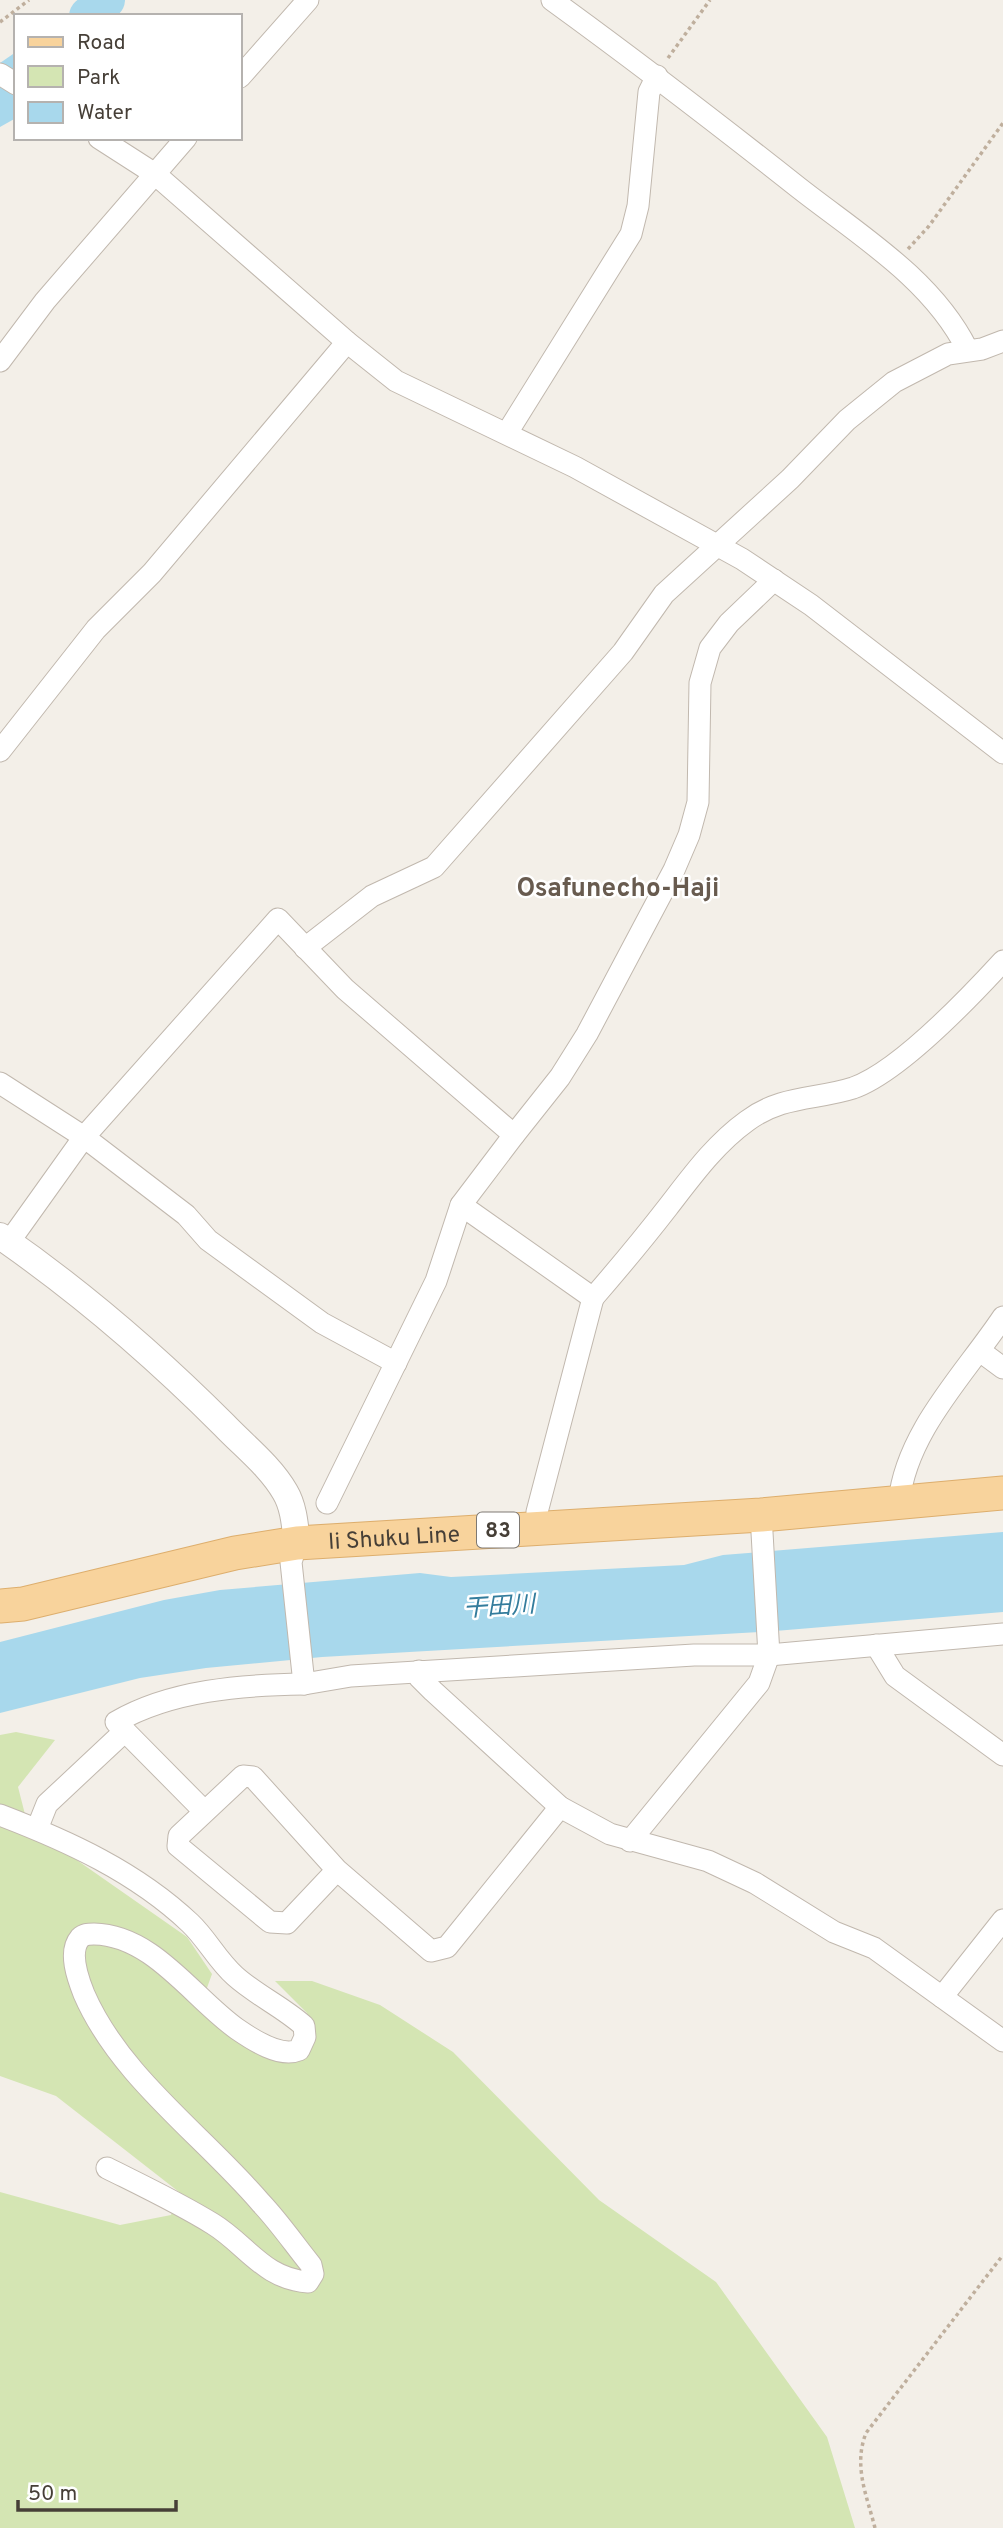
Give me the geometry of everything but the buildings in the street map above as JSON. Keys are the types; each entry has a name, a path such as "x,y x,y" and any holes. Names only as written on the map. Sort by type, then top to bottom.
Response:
{"main road":[{"name":"Ii Shuku Line","path":"0,1606 23,1604 235,1553 294,1553 537,1528 762,1525 900,1502 1003,1493"}],"street":[{"path":"242,75 307,0"},
{"path":"552,0 657,76 895,263 933,296 967,349"},
{"path":"507,433 631,234 638,206 649,92 657,76"},
{"path":"102,140 155,174 347,342 396,381 507,433 718,546 774,580 811,605 1003,753"},
{"path":"0,361 45,301 184,140"},
{"path":"305,948 372,896 434,867 623,652 664,594 790,479 847,420 894,382 948,354 967,349 982,349 1003,341"},
{"path":"0,751 96,629 152,573 347,342"},
{"path":"327,1503 436,1281 461,1205 560,1077 587,1034 674,870 689,835 698,802 700,683 710,648 729,623 774,580"},
{"path":"303,1678 294,1553 295,1520 286,1494 272,1474 179,1380 103,1312 4,1239 84,1138 278,919 388,1028 514,1135"},
{"path":"537,1528 537,1512 593,1298 717,1146 747,1120 770,1106 801,1097 853,1088 884,1071 981,985 1003,961"},
{"path":"0,1083 84,1138 186,1214 208,1240 322,1323 396,1363"},
{"path":"461,1205 593,1298"},
{"path":"900,1502 902,1478 908,1459 934,1415 1003,1317"},
{"path":"980,1351 1003,1368"},
{"path":"630,1841 759,1683 769,1650 762,1525"},
{"path":"204,1811 116,1722 162,1703 303,1678 876,1645 1003,1634"},
{"path":"876,1645 895,1676 1003,1755"},
{"path":"419,1671 419,1677 433,1691 560,1807 610,1834 697,1857 755,1883 834,1932 874,1948 1003,2041"},
{"path":"37,1829 47,1804 125,1731"},
{"path":"337,1870 287,1923 270,1922 178,1846 179,1836 243,1776 253,1777 337,1870 431,1951 447,1947 560,1807"},
{"path":"0,1815 99,1858 170,1907 205,1938 223,1965 304,2026 305,2037 299,2050 292,2053 264,2045 207,2005 184,1980 159,1960 104,1934 86,1934 78,1939 74,1956 81,1986 98,2025 144,2080 262,2203 311,2265 313,2274 308,2282 289,2281 260,2266 217,2226 107,2168"},
{"path":"942,1997 1003,1920"}],"path":[{"path":"0,22 29,0"},
{"path":"657,76 681,36 710,0"},
{"path":"895,263 929,226 1003,123"},
{"path":"876,2528 860,2472 860,2449 866,2433 1003,2255"}],"green space":[{"path":"16,1732 55,1740 18,1787 28,1826 187,1937 212,1974 200,2007 295,2060 311,2037 307,2013 275,1981 312,1981 380,2005 453,2052 599,2200 716,2282 827,2437 855,2528 0,2528 0,2192 120,2225 171,2215 179,2192 56,2096 0,2076 0,1735"}],"water":[{"path":"14,53 14,119 0,127 0,63"},
{"name":"干田川","path":"1003,1532 1003,1612 775,1631 322,1657 206,1668 140,1678 0,1713 0,1642 164,1600 220,1590 420,1573 451,1577 684,1565 723,1555"}],"waterway":[{"path":"90,14 106,0"}],"district":[{"name":"Osafunecho-Haji","path":"618,887"}]}
